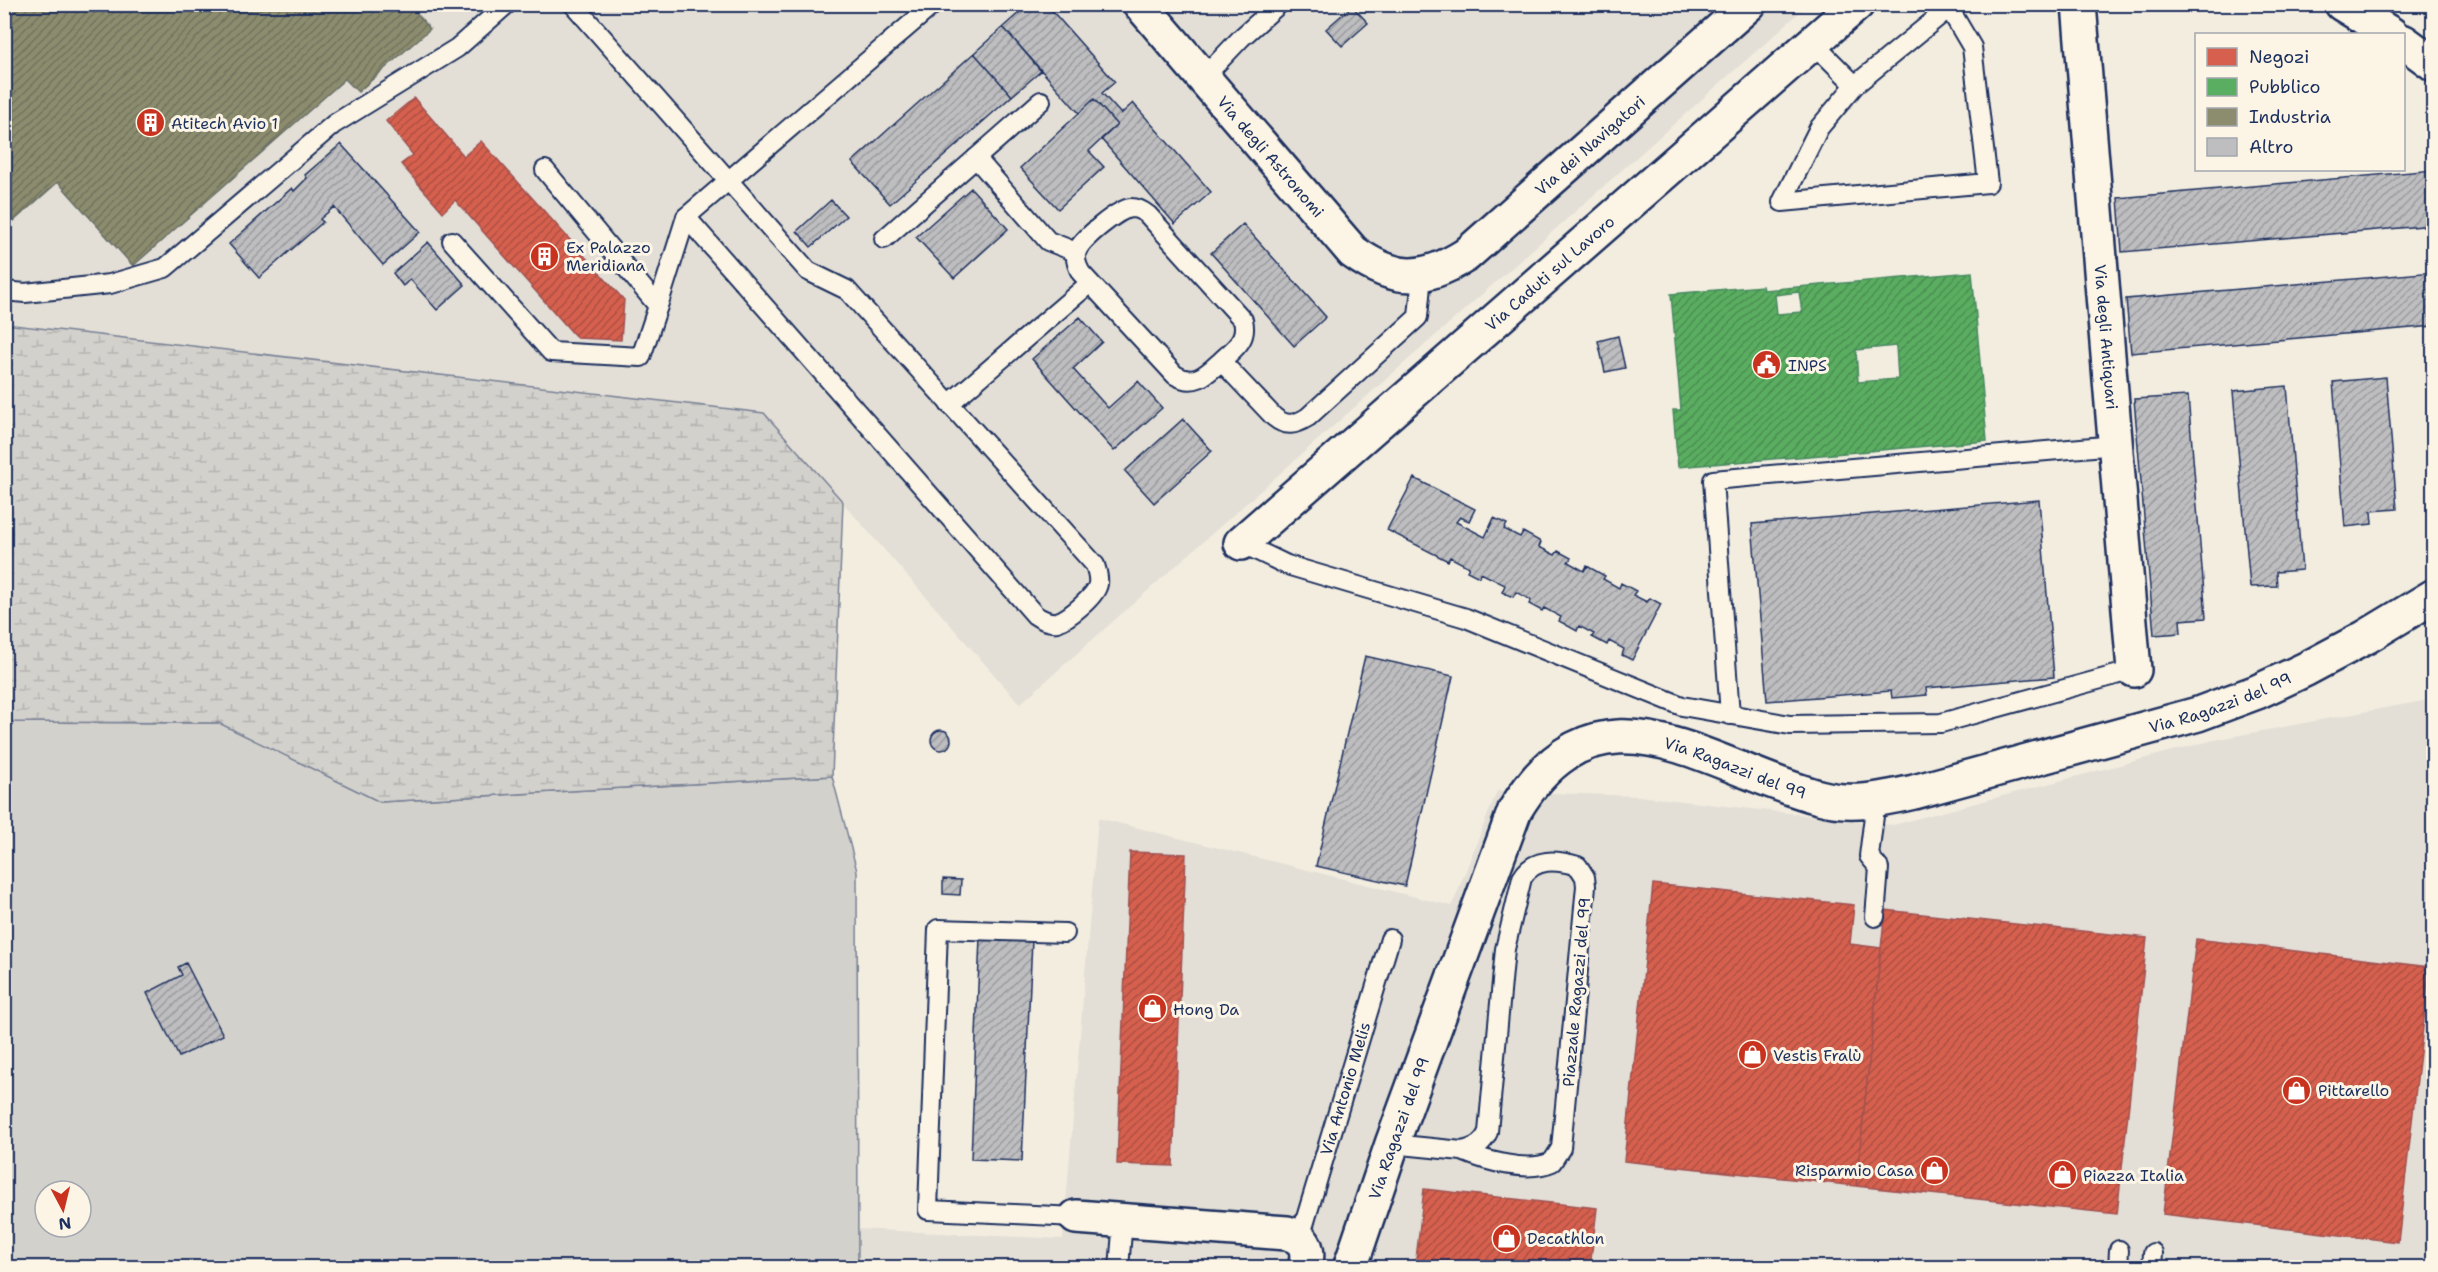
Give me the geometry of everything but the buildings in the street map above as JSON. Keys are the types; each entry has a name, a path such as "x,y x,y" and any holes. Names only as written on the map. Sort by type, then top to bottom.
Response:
{"street":[{"name":"Via degli Astronomi","path":"1140,4 1353,252 1368,263 1386,271 1422,275"},
{"name":"Via dei Navigatori","path":"1422,275 1443,269 1466,255 1749,4"},
{"name":"Via Caduti sul Lavoro","path":"1241,543 1857,4"},
{"name":"Via degli Antiquari","path":"2079,4 2134,670"},
{"path":"2342,4 2389,33"},
{"path":"2405,43 2433,64"},
{"name":"Via Ragazzi del 99","path":"1350,1268 1392,1144 1515,810 1527,790 1556,758 1576,747 1600,739 1646,738 1672,743 1820,798 1850,802 1876,800 2198,714 2257,692 2306,669 2366,637 2433,596"},
{"path":"1076,1217 1287,1233 1304,1251"}],"lane":[{"path":"4,291 25,294 110,284 165,268 334,124 457,48 507,4"},
{"path":"573,4 808,271 847,290 1095,566 1098,585 1093,595 1065,619 1055,622 1043,621 1035,615 686,218"},
{"path":"1203,78 1242,37 1279,4"},
{"path":"452,241 551,352 641,357 686,218 927,7"},
{"path":"1949,8 1972,47 1989,183 1782,202 1819,128 1855,86 1949,8"},
{"path":"1812,42 1855,86"},
{"path":"884,239 1041,101"},
{"path":"976,158 1048,241 1076,252"},
{"path":"545,171 658,306"},
{"path":"1124,210 1141,210 1243,320 1244,337 1221,361 1198,380 1182,380 1090,283 1077,266 1076,252 1114,215 1124,210"},
{"path":"1221,361 1281,423 1290,425 1300,423 1418,316 1422,275"},
{"path":"949,404 1090,283"},
{"path":"1730,715 1713,480 2116,445"},
{"path":"1241,543 1287,565 1466,618 1682,706 1790,725 1941,723 2134,670"},
{"path":"1875,917 1879,868 1869,856 1876,800"},
{"name":"Piazzale Ragazzi del 99","path":"1392,1144 1462,1151 1486,1162 1535,1167 1552,1162 1562,1148 1586,886 1585,877 1578,866 1545,861 1527,869 1522,878 1505,950 1488,1132 1480,1145 1462,1151"},
{"path":"1065,933 938,928 928,1210 1076,1217"},
{"name":"Via Antonio Melis","path":"1304,1251 1390,939"},
{"path":"1119,1268 1122,1220"}],"shaded area":[{"path":"5,5 1808,5 1020,704 764,413 5,324"},
{"path":"2433,699 2433,1267 858,1268 858,1229 1063,1239 1098,818 1452,906 1497,791 1639,796 1893,825 2214,740"}],"green space":[{"path":"5,324 764,413 843,502 832,776 380,802 219,723 5,722"},
{"path":"5,722 220,723 380,802 832,776 857,871 858,1267 5,1268"}],"place":[{"name":"Atitech Avio 1","path":"150,123"},
{"name":"Ex Palazzo Meridiana","path":"545,256"},
{"name":"INPS","path":"1767,365"},
{"name":"Hong Da","path":"1152,1009"},
{"name":"Vestis Fralù","path":"1752,1055"},
{"name":"Pittarello","path":"2297,1090"},
{"name":"Risparmio Casa","path":"1935,1170"},
{"name":"Piazza Italia","path":"2062,1175"},
{"name":"Decathlon","path":"1506,1238"}]}
